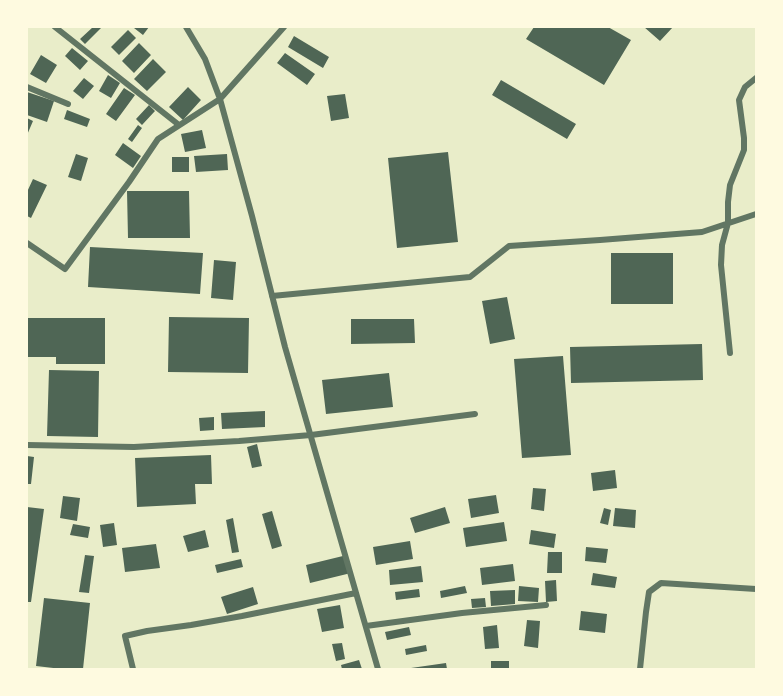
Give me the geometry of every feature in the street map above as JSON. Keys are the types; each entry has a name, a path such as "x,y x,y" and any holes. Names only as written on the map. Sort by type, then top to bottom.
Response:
{"street":[{"path":"55,27 179,125"},
{"path":"186,27 205,59 220,99 285,346 378,669"},
{"path":"27,243 65,270 158,139 220,99 284,27"},
{"path":"730,353 721,265 722,245 728,224 729,185 744,150 739,100 745,87 756,78"},
{"path":"27,87 68,104"},
{"path":"272,296 470,277 509,246 702,232 756,214"},
{"path":"27,445 134,447 239,441 310,435 475,414"},
{"path":"640,669 649,592 662,583 756,589"},
{"path":"133,669 125,636 356,593"},
{"path":"366,626 546,605"}],"building":[{"path":"93,27 102,27 85,44 80,39"},
{"path":"135,27 149,27 143,35"},
{"path":"534,27 608,27 631,40 604,85 526,39"},
{"path":"644,27 673,27 660,41"},
{"path":"128,30 136,38 119,55 111,47"},
{"path":"294,36 329,57 323,68 288,47"},
{"path":"139,43 151,55 134,73 122,61"},
{"path":"72,48 88,61 80,70 65,56"},
{"path":"285,53 315,74 307,85 277,63"},
{"path":"41,55 57,65 46,83 30,74"},
{"path":"153,59 166,72 147,91 134,79"},
{"path":"108,75 120,83 111,98 99,91"},
{"path":"84,78 94,86 83,99 73,91"},
{"path":"501,80 576,124 567,139 492,95"},
{"path":"188,87 201,100 183,120 169,107"},
{"path":"124,88 135,95 116,121 106,114"},
{"path":"27,92 54,101 47,122 27,115"},
{"path":"345,94 349,118 331,121 327,96"},
{"path":"149,105 155,111 142,125 136,119"},
{"path":"67,110 90,119 87,127 64,119"},
{"path":"27,118 33,121 27,135"},
{"path":"138,125 142,128 132,142 128,139"},
{"path":"202,130 206,148 185,152 181,134"},
{"path":"123,143 141,156 133,168 115,155"},
{"path":"448,152 458,242 397,248 388,158"},
{"path":"76,154 88,158 81,181 68,177"},
{"path":"227,154 228,170 196,172 194,156"},
{"path":"172,157 189,157 189,172 172,172"},
{"path":"33,179 47,185 31,218 27,216 27,192"},
{"path":"127,191 189,191 190,238 128,238"},
{"path":"90,247 203,253 200,294 88,287"},
{"path":"611,253 673,253 673,304 611,304"},
{"path":"214,260 236,262 233,300 211,298"},
{"path":"507,297 515,339 490,344 482,301"},
{"path":"169,317 249,318 248,373 168,372"},
{"path":"27,318 105,318 105,364 56,364 56,357 27,357"},
{"path":"351,319 414,319 415,343 351,344"},
{"path":"702,344 703,380 571,383 570,347"},
{"path":"563,356 571,455 522,458 514,359"},
{"path":"49,370 99,371 98,437 47,436"},
{"path":"389,373 393,407 326,414 322,380"},
{"path":"265,411 265,427 222,429 221,413"},
{"path":"214,417 214,430 200,431 199,418"},
{"path":"257,444 262,466 252,468 247,447"},
{"path":"211,455 212,484 195,484 196,504 137,507 135,458"},
{"path":"27,456 34,457 31,484 27,484"},
{"path":"615,470 617,488 593,491 591,473"},
{"path":"533,488 546,489 544,511 531,509"},
{"path":"496,495 499,513 471,518 468,499"},
{"path":"63,496 80,498 77,521 60,518"},
{"path":"27,507 44,509 31,602 27,602"},
{"path":"445,507 450,523 415,533 410,518"},
{"path":"604,508 611,510 608,525 600,523"},
{"path":"615,508 636,510 635,528 613,526"},
{"path":"272,511 282,546 272,549 262,514"},
{"path":"233,518 239,552 232,553 226,520"},
{"path":"504,522 507,541 466,547 463,528"},
{"path":"114,523 117,545 103,547 100,525"},
{"path":"73,524 90,527 88,538 70,535"},
{"path":"205,530 209,547 188,552 183,536"},
{"path":"531,530 556,534 554,548 529,544"},
{"path":"410,541 413,559 376,565 373,547"},
{"path":"156,544 160,568 125,572 122,548"},
{"path":"586,547 608,549 606,563 585,561"},
{"path":"548,552 562,552 562,573 547,573"},
{"path":"85,555 94,556 89,593 79,592"},
{"path":"347,555 351,573 310,583 306,565"},
{"path":"241,559 243,567 217,573 215,565"},
{"path":"513,564 515,581 482,585 480,568"},
{"path":"421,566 423,582 390,585 389,570"},
{"path":"593,573 617,577 615,588 591,585"},
{"path":"556,580 557,601 546,602 545,581"},
{"path":"465,586 467,593 441,598 440,591"},
{"path":"519,586 539,588 538,602 518,601"},
{"path":"253,587 258,604 227,614 221,597"},
{"path":"419,589 420,597 396,600 395,592"},
{"path":"515,590 515,604 491,606 490,591"},
{"path":"44,598 90,603 83,669 36,666"},
{"path":"485,598 486,607 472,608 471,599"},
{"path":"340,605 344,628 322,632 317,609"},
{"path":"581,611 607,614 605,633 579,630"},
{"path":"527,620 540,621 538,648 524,646"},
{"path":"497,625 499,648 485,649 483,627"},
{"path":"409,627 411,635 387,640 385,632"},
{"path":"342,643 345,659 336,661 332,644"},
{"path":"426,645 427,651 406,655 405,649"},
{"path":"359,660 362,669 342,669 341,665"},
{"path":"491,661 509,661 509,669 491,669"},
{"path":"446,663 447,669 411,669 411,668"}]}
